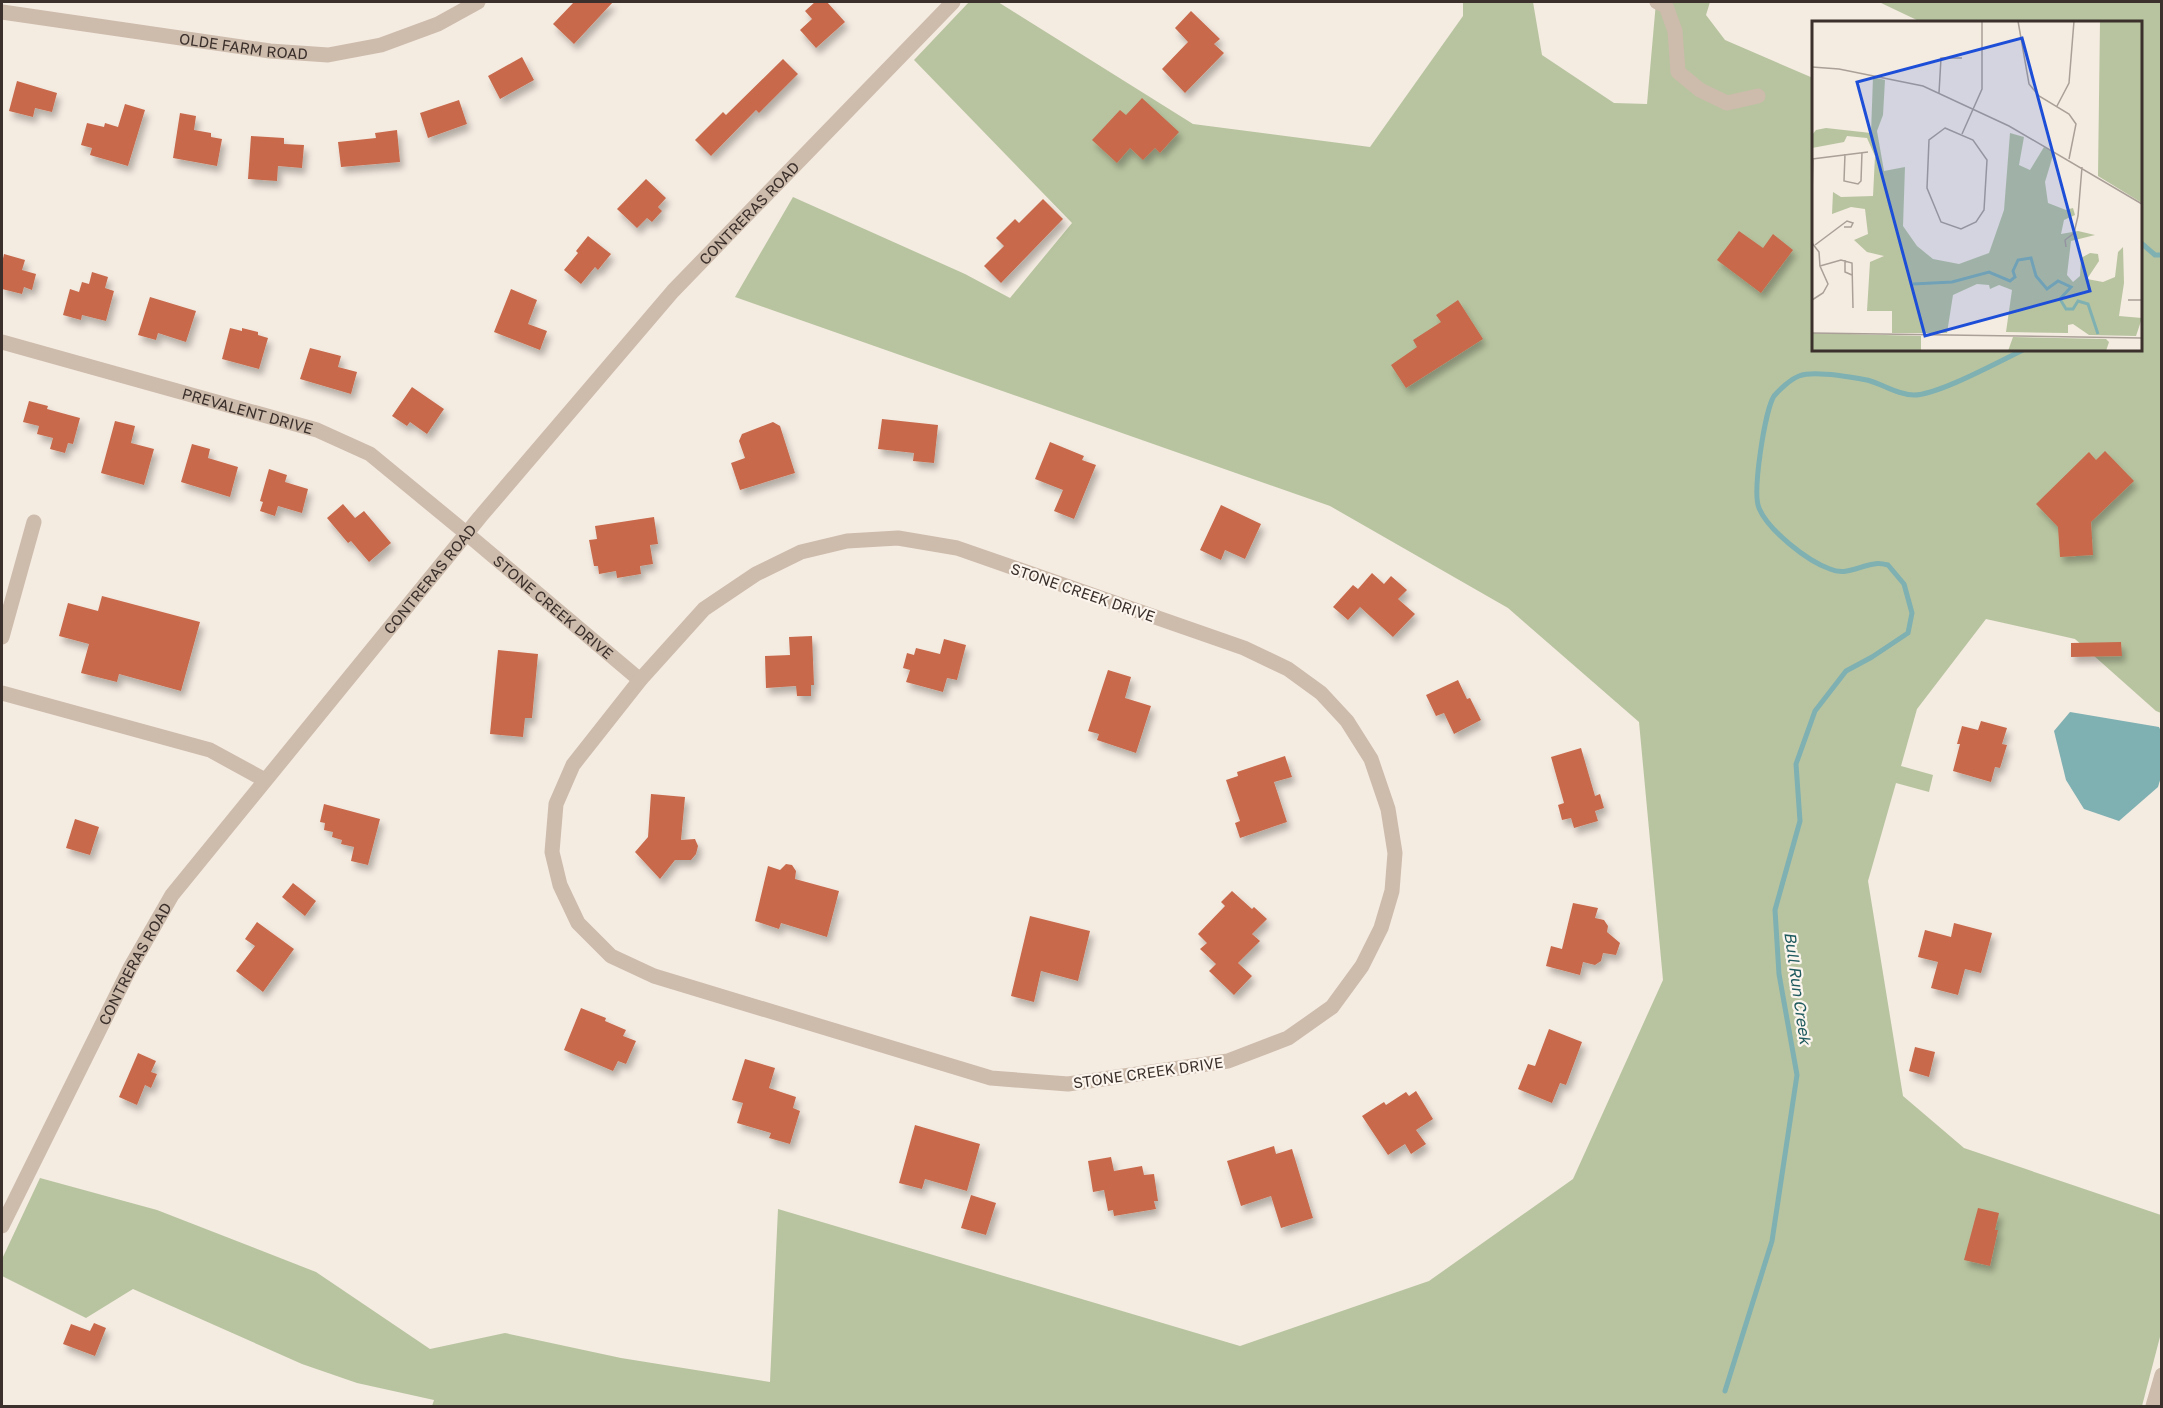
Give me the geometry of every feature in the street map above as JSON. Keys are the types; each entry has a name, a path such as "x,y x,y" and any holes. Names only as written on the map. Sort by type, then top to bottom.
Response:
{"street":[{"name":"OLDE FARM ROAD","path":"2,12 270,51 328,55 381,45 438,24 478,2"},
{"name":"CONTRERAS ROAD","path":"2,1226 125,978 172,895 466,533 673,291 953,2"},
{"path":"1657,2 1666,6 1675,31 1678,72 1700,90 1727,103 1758,96"},
{"name":"PREVALENT DRIVE","path":"2,342 317,430 370,454 466,533"},
{"path":"2,637 34,522"},
{"name":"STONE CREEK DRIVE","path":"466,533 640,680"},
{"name":"STONE CREEK DRIVE","path":"898,538 957,548 1244,648 1288,669 1321,693 1347,721 1371,759 1389,820 1395,853 1392,891 1381,928 1362,966 1332,1007 1288,1038 1228,1061 1068,1084 991,1078 654,976 611,956 578,923 560,885 552,852 556,804 573,765 640,680 704,609 756,574 801,552 847,541 898,538"},
{"path":"2,693 210,750 265,780"},
{"path":"2153,1407 2162,1375"}],"green space":[{"path":"969,2 998,2 1193,124 1370,147 1463,16 1463,2 1533,2 1542,55 1614,103 1647,104 1656,2 1710,2 1706,15 1725,40 1812,78 1812,351 2142,351 2142,21 1919,21 1879,2 2161,2 2161,713 2075,639 1986,619 1917,709 1901,766 1933,775 1929,792 1896,783 1868,881 1903,1096 1964,1148 2161,1215 2161,1333 2142,1406 432,1406 434,1400 357,1383 302,1364 133,1289 86,1318 2,1276 2,1259 40,1178 157,1210 316,1272 430,1349 505,1333 621,1358 770,1382 778,1209 1240,1346 1429,1281 1573,1179 1663,980 1639,722 1508,608 1330,506 735,297 793,197 965,274 1010,298 1072,223 914,60"}],"water":[{"path":"2070,712 2159,727 2161,731 2161,777 2158,787 2119,821 2084,809 2066,780 2054,731"}],"building":[{"path":"574,2 613,2 574,44 553,24"},
{"path":"815,2 827,2 845,22 816,48 800,30 812,19 805,11"},
{"path":"1191,11 1220,39 1214,44 1224,53 1185,93 1162,69 1188,42 1175,28"},
{"path":"522,57 534,80 500,99 488,76"},
{"path":"783,59 798,74 759,113 756,110 711,156 695,140 723,112 726,115"},
{"path":"17,81 57,93 52,112 35,108 33,117 9,111"},
{"path":"1142,98 1179,132 1160,153 1155,148 1143,160 1130,148 1117,163 1092,140 1120,110 1126,115"},
{"path":"459,100 467,124 428,138 420,113"},
{"path":"125,104 145,110 128,166 90,155 92,148 81,145 87,123 104,127 105,123 118,127"},
{"path":"180,113 196,116 194,130 211,133 211,137 222,139 217,166 173,158"},
{"path":"397,130 400,162 341,167 338,142 376,138 375,133"},
{"path":"251,136 284,138 284,144 304,145 302,168 278,166 277,181 248,179"},
{"path":"646,179 666,198 658,207 662,211 652,222 647,218 637,228 617,209"},
{"path":"1043,199 1063,219 1001,283 984,266 1004,246 996,238 1015,219 1019,223"},
{"path":"1739,231 1763,248 1773,234 1793,250 1761,293 1717,260"},
{"path":"588,236 611,254 598,270 595,267 581,284 564,270"},
{"path":"4,254 25,260 22,270 36,274 32,290 24,287 22,294 2,289"},
{"path":"92,272 108,277 105,288 114,291 106,321 82,315 81,320 63,315 70,289 79,292 82,282 89,284"},
{"path":"511,289 537,300 528,324 547,331 540,350 494,332"},
{"path":"150,297 196,311 186,342 158,333 156,340 138,335"},
{"path":"1458,300 1483,339 1406,388 1391,365 1417,347 1413,340 1441,322 1436,315"},
{"path":"230,328 258,332 258,335 268,338 259,369 222,359"},
{"path":"310,348 341,356 338,367 357,372 351,394 300,379"},
{"path":"412,387 444,409 427,434 410,422 407,426 392,416"},
{"path":"29,401 48,406 47,409 80,418 73,444 68,443 65,453 50,449 53,438 37,434 39,426 23,422"},
{"path":"882,419 938,425 934,463 913,461 914,453 878,449"},
{"path":"115,421 135,426 131,443 154,449 144,485 101,473"},
{"path":"773,422 780,426 795,473 740,490 731,463 745,458 739,441 742,434"},
{"path":"1050,442 1084,456 1082,460 1096,465 1074,519 1054,511 1063,490 1035,479"},
{"path":"192,444 210,449 208,458 238,467 230,497 181,482"},
{"path":"2105,451 2134,481 2091,522 2093,555 2060,557 2058,527 2036,504 2089,452 2096,460"},
{"path":"269,469 287,475 285,482 308,489 302,513 278,506 275,516 260,511 263,502 260,501"},
{"path":"343,504 355,518 364,511 391,543 369,562 351,541 348,543 327,518"},
{"path":"1221,505 1261,524 1245,559 1225,550 1221,560 1200,550"},
{"path":"654,517 658,544 650,545 653,564 640,566 641,574 617,578 616,571 599,574 598,566 594,566 589,540 597,539 595,526"},
{"path":"1372,573 1384,584 1391,576 1407,590 1398,599 1415,614 1393,637 1360,607 1348,620 1333,607 1353,585 1358,589"},
{"path":"102,596 200,622 181,691 119,674 117,682 81,673 89,644 59,636 68,603 98,611"},
{"path":"812,636 814,685 811,685 811,696 797,696 796,686 766,688 765,656 790,655 789,637"},
{"path":"944,639 966,645 957,680 947,678 943,692 906,682 910,670 903,668 907,653 914,655 916,648 940,654"},
{"path":"2121,642 2122,656 2071,657 2071,643"},
{"path":"498,650 538,654 532,718 525,718 523,737 490,734"},
{"path":"1108,670 1131,677 1125,698 1151,706 1136,753 1097,740 1099,734 1088,731"},
{"path":"1458,680 1481,720 1454,734 1444,713 1436,716 1426,695"},
{"path":"1981,721 2007,728 2002,744 2007,745 2000,768 1995,767 1991,782 1953,771 1962,726 1978,730"},
{"path":"1581,748 1595,796 1600,794 1604,808 1595,811 1598,821 1574,828 1571,818 1562,820 1558,805 1564,803 1551,757"},
{"path":"1285,756 1292,777 1274,782 1287,822 1240,838 1235,823 1240,821 1226,780 1238,776 1237,772"},
{"path":"651,794 685,797 681,840 695,839 698,846 691,860 675,860 660,879 635,852 648,837"},
{"path":"324,804 380,819 368,865 351,861 354,847 341,844 342,840 332,837 333,832 324,830 325,823 320,822"},
{"path":"75,819 99,827 90,855 66,848"},
{"path":"786,864 792,865 796,871 795,879 839,891 827,937 781,923 779,929 755,921 768,866 780,870"},
{"path":"293,883 316,901 305,916 282,897"},
{"path":"1232,891 1267,919 1252,934 1260,941 1238,963 1252,976 1234,995 1209,971 1216,964 1200,949 1207,943 1198,934 1225,906 1221,902"},
{"path":"1573,903 1598,908 1595,918 1604,920 1608,926 1607,932 1620,943 1616,955 1603,953 1601,961 1595,965 1583,962 1580,975 1546,966 1551,946 1562,949"},
{"path":"1030,916 1090,931 1078,981 1041,971 1034,1002 1011,996"},
{"path":"257,922 294,949 263,992 236,971 255,946 245,939"},
{"path":"1954,923 1992,933 1981,973 1965,969 1958,995 1931,988 1938,962 1918,957 1925,930 1951,937"},
{"path":"581,1008 606,1018 605,1021 626,1030 623,1036 636,1041 626,1064 618,1061 613,1071 564,1050"},
{"path":"1549,1029 1582,1042 1566,1085 1560,1083 1552,1103 1518,1089 1528,1064 1535,1066"},
{"path":"1915,1047 1935,1052 1929,1077 1909,1071"},
{"path":"138,1053 156,1061 151,1072 157,1074 151,1088 145,1085 137,1105 119,1097"},
{"path":"745,1059 775,1068 769,1088 796,1097 793,1108 800,1111 790,1144 769,1138 771,1133 737,1123 743,1103 732,1100"},
{"path":"1416,1091 1433,1119 1416,1130 1426,1144 1411,1154 1405,1144 1388,1155 1362,1116 1384,1102 1386,1105 1406,1092 1409,1096"},
{"path":"915,1125 980,1144 967,1191 925,1179 922,1189 899,1183"},
{"path":"1274,1146 1276,1154 1292,1149 1313,1218 1281,1228 1271,1196 1241,1206 1227,1161"},
{"path":"1111,1157 1114,1171 1142,1166 1144,1175 1154,1174 1158,1201 1154,1201 1156,1209 1114,1216 1113,1210 1108,1211 1104,1190 1093,1192 1088,1161"},
{"path":"971,1195 996,1203 986,1235 961,1228"},
{"path":"1978,1208 1999,1213 1995,1230 1998,1230 1990,1266 1964,1260"},
{"path":"94,1323 106,1328 95,1356 63,1344 71,1324 90,1331"}],"waterway":[{"name":"Bull Run Creek","path":"2142,244 2155,255 2162,255"},
{"name":"Bull Run Creek","path":"1725,1391 1772,1241 1797,1075 1779,974 1775,910 1800,821 1796,764 1815,711 1846,671 1908,633 1912,613 1904,584 1888,565 1868,565 1842,571 1830,569 1810,559 1789,544 1764,517 1759,508 1757,486 1760,451 1770,404 1782,387 1806,374 1867,380 1908,395 1925,394 1953,384 2021,351"}]}
